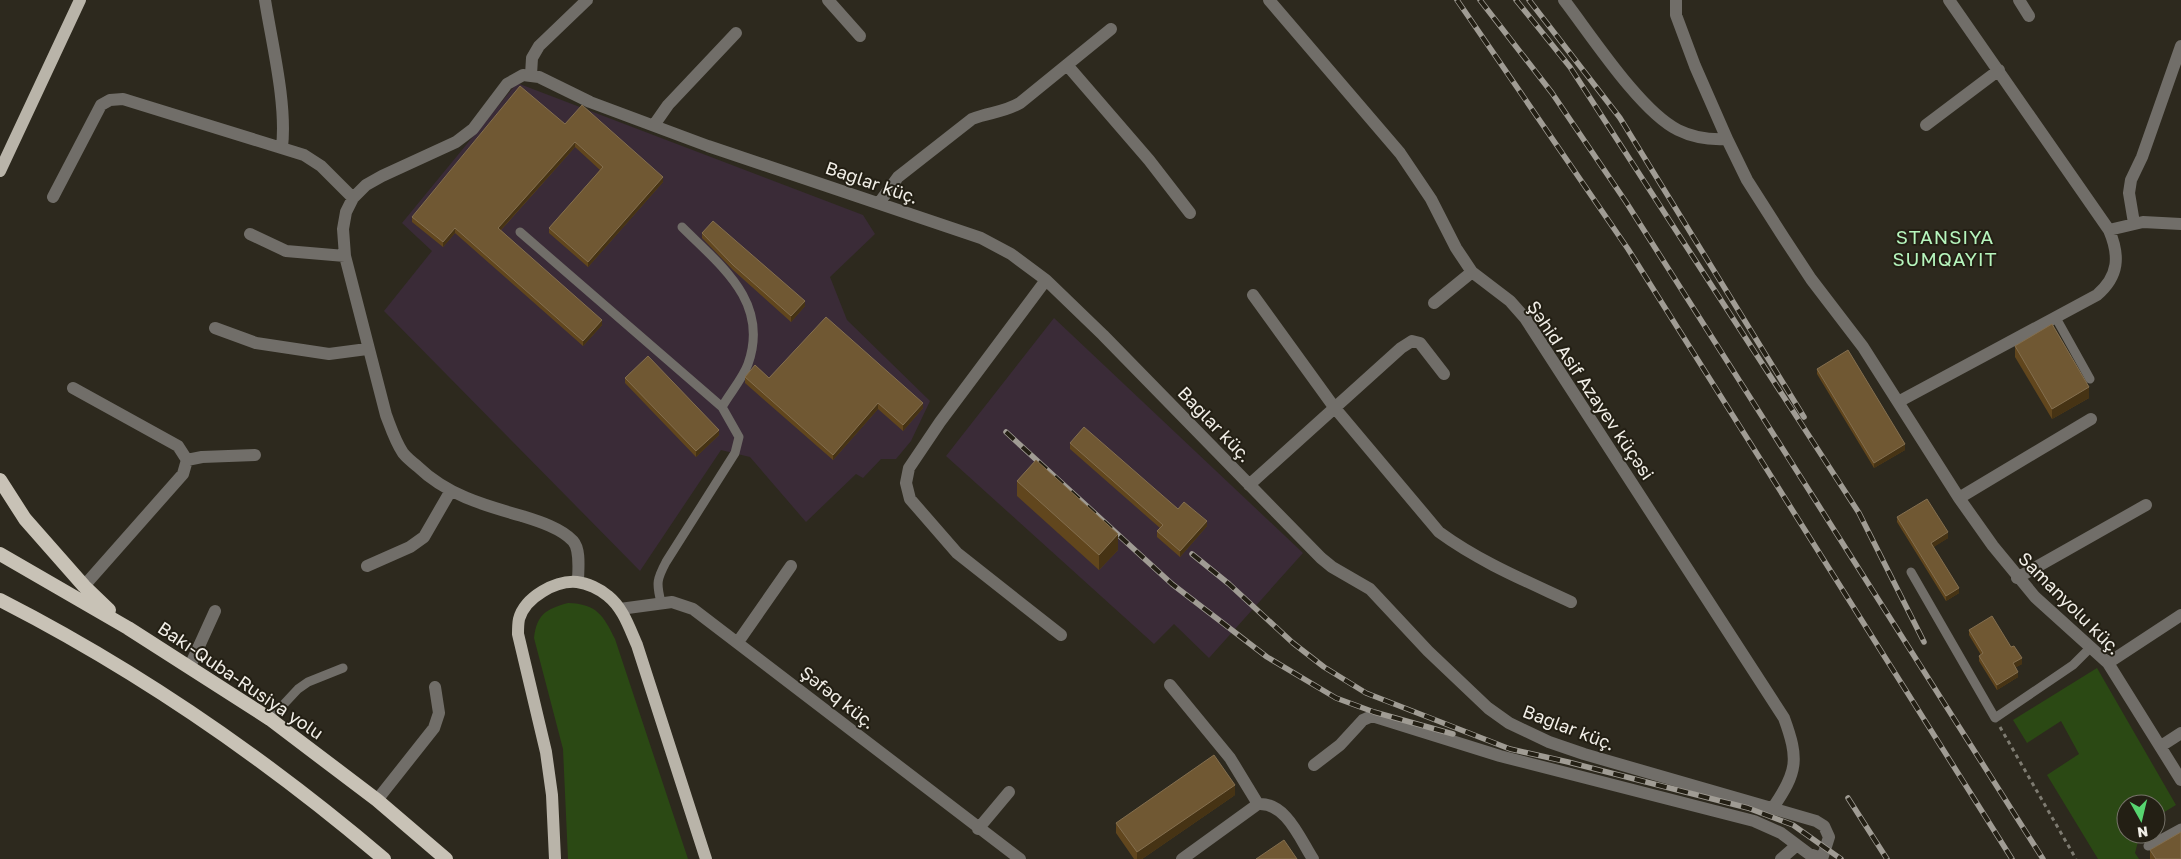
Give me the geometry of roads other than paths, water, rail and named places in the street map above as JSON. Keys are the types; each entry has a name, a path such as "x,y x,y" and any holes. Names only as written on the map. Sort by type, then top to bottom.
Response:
{"highway":[{"path":"0,480 25,519 84,586 128,628"},
{"name":"Bakı-Quba-Rusiya yolu","path":"0,554 128,628 270,718 377,800 446,859"},
{"path":"0,600 110,661 244,748 300,790 384,859"}],"main road":[{"path":"0,171 80,0"},
{"path":"555,859 552,795 546,752 518,634 519,617 529,602 542,592 553,586 578,582 596,588 609,597 620,609 637,645 706,859"}],"street":[{"path":"265,0 282,110 284,130 282,147"},
{"path":"578,582 577,551 573,542 563,534 538,521 483,506 450,492 423,472 404,454 386,415 367,349 344,256 343,229 346,212 353,198 366,185 456,142 473,129 507,84 523,75 531,75 532,58 539,46 587,0"},
{"path":"828,0 860,36"},
{"name":"Şəhid Asif Azayev küçəsi","path":"1269,0 1400,153 1431,199 1456,248 1472,272 1510,301 1525,318 1784,718 1792,740 1794,767 1788,784 1772,809"},
{"path":"1564,0 1643,102 1676,129 1695,137 1710,140 1727,139"},
{"name":"Samanyolu küç.","path":"1676,0 1676,15 1692,58 1727,139 1747,180 1784,238 1863,347 1959,498 2017,578 2035,597 2108,663 2181,780"},
{"path":"1898,402 2097,295 2113,276 2116,263 2116,250 2109,230 1949,0"},
{"path":"2019,0 2029,16"},
{"path":"879,203 898,177 972,119 984,114 1006,111 1020,103 1111,28"},
{"path":"654,125 668,105 736,33"},
{"path":"2134,223 2129,193 2131,180 2142,157 2181,46"},
{"path":"1067,64 1149,160 1190,212"},
{"path":"1926,125 1999,70"},
{"name":"Bağlar küç.","path":"531,75 590,102 708,146 981,238 1011,254 1046,280 1103,335 1321,558 1332,567 1370,589 1435,657 1488,708 1509,723 1549,742 1584,754 1816,821 1824,826 1829,837 1823,855"},
{"path":"53,197 101,105 110,100 123,99 304,155 321,166 353,198"},
{"path":"2109,230 2134,223 2155,221 2181,224"},
{"path":"250,234 286,251 344,256"},
{"path":"1434,302 1472,272"},
{"path":"1046,280 940,422 909,468 906,483 910,499 957,553 1061,635"},
{"path":"1253,295 1334,407 1439,532 1459,547 1490,565 1571,602"},
{"path":"215,328 256,344 329,354 367,349"},
{"path":"1249,485 1334,407 1401,348 1412,341 1420,343 1444,374"},
{"path":"73,388 178,446 187,460"},
{"path":"1959,498 2091,419"},
{"path":"187,460 202,457 255,455"},
{"path":"84,586 182,474 187,460"},
{"path":"366,566 410,547 424,537 450,492"},
{"path":"2017,578 2146,505"},
{"path":"738,642 791,566"},
{"name":"Şəfəq küç.","path":"620,609 661,602 672,602 693,609 1016,858"},
{"path":"190,666 215,611"},
{"path":"2108,663 2181,615"},
{"path":"1170,685 1230,758 1258,804"},
{"path":"377,800 434,728 439,713 436,687"},
{"path":"1314,766 1340,745 1363,720 1372,716 1500,756 1754,821 1781,833 1814,857 1823,855"},
{"path":"2161,746 2181,734"},
{"path":"978,828 1009,792"},
{"path":"1182,859 1258,804 1268,804 1279,809 1290,821 1313,859"},
{"path":"1781,859 1797,845"}],"lane":[{"path":"682,227 732,278 744,298 753,319 754,337 748,365 722,407"},
{"path":"520,232 722,407 739,438 736,453 666,562 658,578 657,587 661,602"},
{"path":"2056,318 2090,379"},
{"path":"1911,572 1994,718 2072,665 2091,647"},
{"path":"270,718 298,689 308,682 343,668"},
{"path":"2148,846 2181,828"}],"railway":[{"path":"1457,0 1628,249 2012,859"},
{"path":"1480,0 1552,93 1626,202 2043,859"},
{"path":"1516,0 1570,67 1859,513 1924,642"},
{"path":"1529,0 1620,118 1804,417"},
{"path":"1006,432 1172,584 1267,657 1336,698 1374,712 1453,734"},
{"path":"1192,554 1229,584 1293,643 1324,667 1366,693 1510,749 1748,808 1793,825 1841,859"},
{"path":"1848,798 1887,859"}],"district":[{"name":"STANSIYA SUMQAYIT","path":"1945,247"}]}
